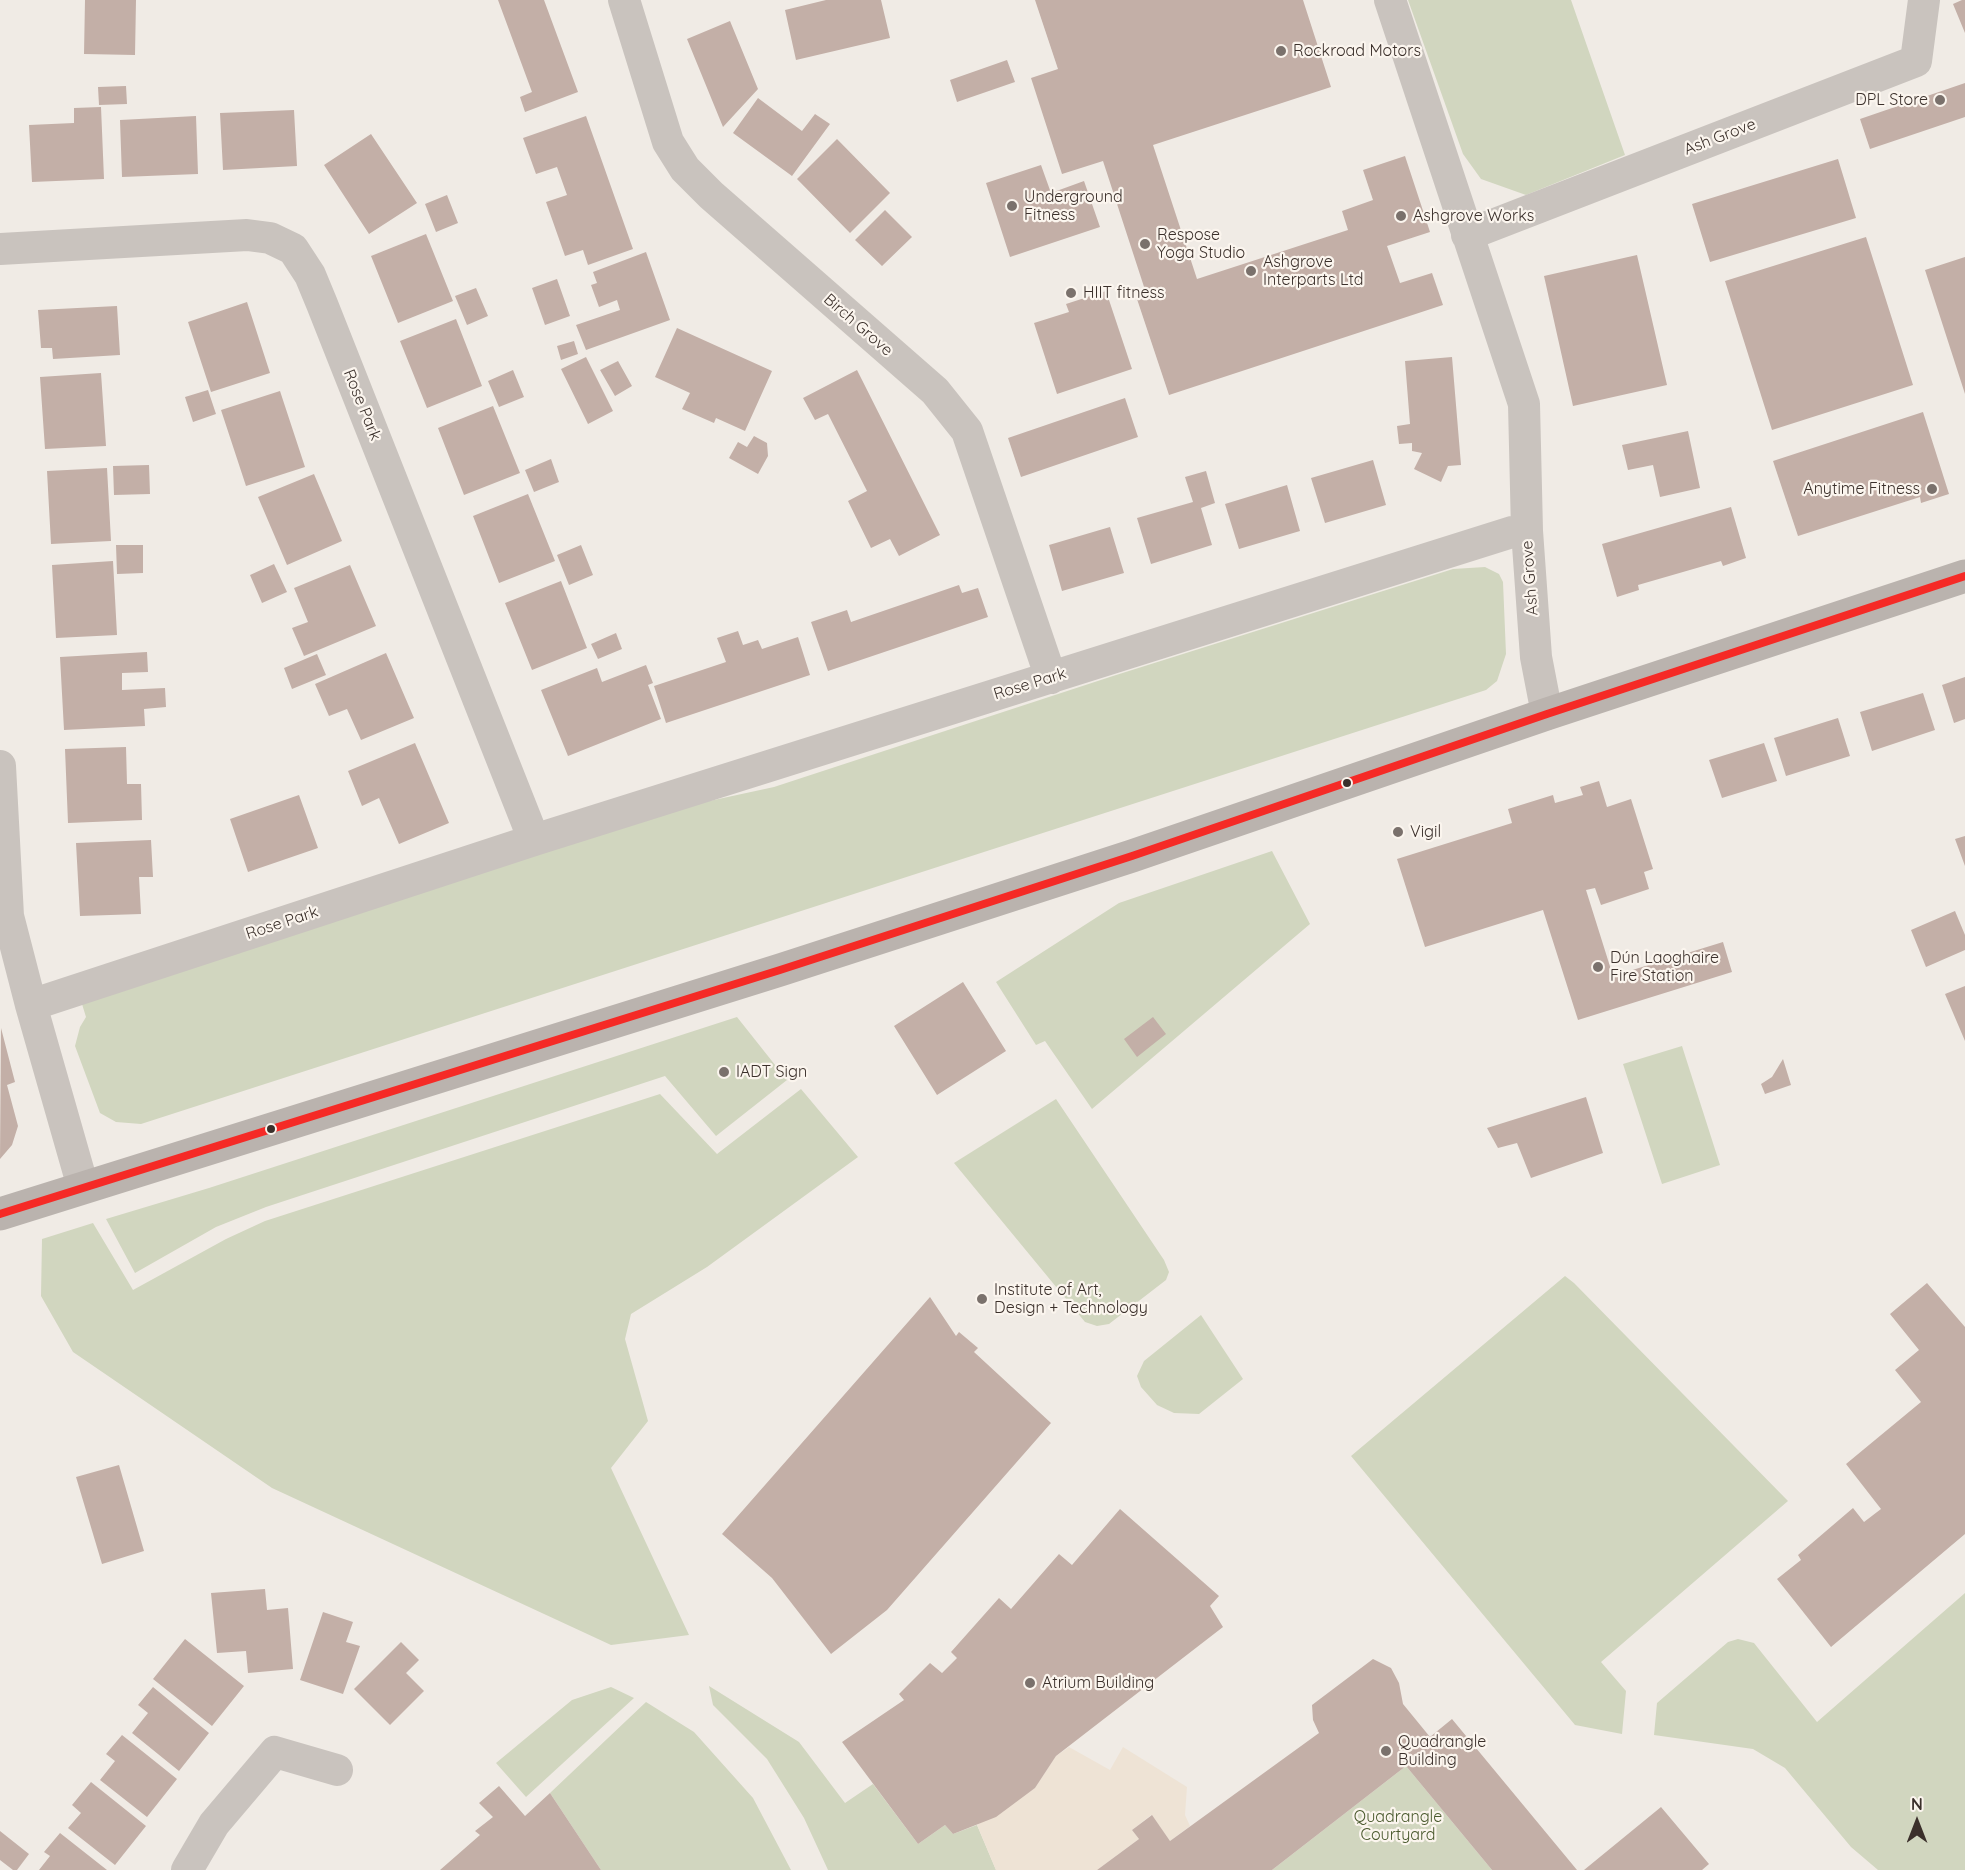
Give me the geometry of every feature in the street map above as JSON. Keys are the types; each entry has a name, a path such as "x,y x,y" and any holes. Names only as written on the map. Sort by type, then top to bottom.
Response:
{"main road":[{"path":"0,1214 792,966 1132,856 1547,714 1965,576"}],"street":[{"name":"Birch Grove","path":"624,0 668,142 685,169 719,203 935,391 968,431 1051,678"},
{"name":"Ash Grove","path":"1390,0 1524,405 1527,531 1536,657 1547,714"},
{"name":"Ash Grove","path":"1467,235 1916,61 1924,0"},
{"name":"Rose Park","path":"0,249 247,235 270,238 293,249 310,275 318,294 534,840"},
{"name":"Rose Park","path":"30,1005 534,840 1512,532 1527,531"},
{"path":"0,766 8,916 30,1005 83,1187"},
{"path":"187,1870 214,1824 275,1752 337,1770"}],"green space":[{"path":"1408,0 1571,0 1625,155 1526,195 1481,179 1463,154"},
{"path":"1485,567 1499,574 1503,582 1506,654 1497,681 1486,690 141,1124 116,1122 100,1113 75,1046 80,1027 86,1017 82,1004 663,811 774,787 1113,676 1453,569"},
{"path":"1272,851 1310,924 1092,1109 1045,1041 1036,1045 996,982 1119,903"},
{"path":"737,1017 787,1080 716,1136 665,1076 266,1207 216,1227 135,1273 106,1219 209,1188"},
{"path":"1682,1046 1720,1165 1662,1184 1623,1064"},
{"path":"801,1089 858,1157 707,1267 631,1314 625,1339 648,1421 611,1468 689,1635 611,1645 272,1488 73,1352 41,1296 42,1239 93,1223 133,1290 226,1239 265,1221 660,1094 717,1154"},
{"path":"1056,1099 1164,1260 1169,1272 1166,1280 1109,1324 1097,1326 1085,1322 954,1163"},
{"path":"1565,1276 1788,1501 1601,1662 1626,1691 1622,1734 1575,1725 1351,1456"},
{"path":"1201,1315 1243,1379 1199,1414 1174,1413 1157,1405 1141,1387 1137,1376 1144,1361"},
{"path":"1965,1593 1965,1870 1878,1870 1851,1847 1785,1768 1753,1749 1654,1735 1657,1703 1728,1642 1738,1639 1754,1643 1817,1722"},
{"path":"709,1686 799,1742 845,1803 873,1784 918,1844 945,1825 953,1834 977,1825 996,1870 828,1870 804,1818 767,1759 713,1705"},
{"path":"611,1687 634,1698 526,1797 496,1763 572,1700"},
{"path":"646,1702 694,1732 753,1798 791,1870 601,1870 550,1793"},
{"name":"Quadrangle Courtyard","path":"1406,1766 1492,1870 1272,1870"}],"shaded area":[{"path":"1069,1747 1110,1770 1123,1747 1187,1787 1185,1815 1190,1826 1170,1841 1151,1815 1132,1830 1139,1839 1097,1870 996,1870 977,1825 1035,1788 1056,1756"}],"building":[{"path":"85,0 136,0 135,55 84,54"},
{"path":"498,0 544,0 578,92 525,112 520,97 532,92"},
{"path":"826,0 881,0 890,38 796,60 785,10"},
{"path":"1035,0 1303,0 1331,87 1153,145 1197,279 1348,230 1342,211 1373,200 1363,170 1405,156 1430,232 1387,246 1400,283 1432,273 1443,305 1169,395 1137,299 1147,296 1103,161 1062,174 1031,78 1058,69"},
{"path":"1965,0 1965,33 1953,4"},
{"path":"730,21 758,89 723,127 687,39"},
{"path":"1007,60 1015,82 957,102 950,80"},
{"name":"DPL Store","path":"1965,83 1965,117 1870,149 1860,119"},
{"path":"126,86 127,104 99,105 98,87"},
{"path":"758,98 802,131 815,114 830,124 792,176 733,133"},
{"path":"101,107 104,179 32,182 29,125 74,123 74,108"},
{"path":"294,110 297,166 223,170 220,113"},
{"path":"196,116 198,174 122,177 120,120"},
{"path":"586,116 633,249 588,265 583,250 565,256 546,202 567,195 557,167 536,174 523,138"},
{"path":"371,134 417,203 369,234 324,165"},
{"path":"837,139 890,193 850,233 797,179"},
{"path":"1838,159 1856,218 1710,262 1692,204"},
{"path":"1041,165 1051,193 1084,181 1100,227 1010,257 986,183"},
{"path":"447,195 458,223 436,232 425,204"},
{"path":"885,210 912,237 882,266 855,240"},
{"path":"426,234 453,301 398,323 371,256"},
{"path":"1866,237 1913,385 1772,430 1725,281"},
{"path":"646,252 670,320 586,350 576,325 620,310 617,300 599,307 591,285 597,283 593,272"},
{"path":"1637,255 1667,385 1573,406 1544,276"},
{"path":"1965,257 1965,394 1925,270"},
{"path":"557,279 570,316 545,325 532,288"},
{"path":"476,288 488,316 467,325 455,296"},
{"path":"1106,291 1132,369 1057,394 1034,323 1069,312 1066,304"},
{"path":"247,302 270,373 211,392 188,322"},
{"path":"117,306 120,355 53,359 52,348 41,348 38,310"},
{"path":"456,319 482,386 427,408 400,341"},
{"path":"677,328 772,371 745,431 716,418 714,423 682,409 690,393 655,377"},
{"path":"574,341 578,354 561,360 557,346"},
{"path":"586,357 613,411 588,424 561,369"},
{"path":"1452,357 1461,465 1448,466 1441,482 1414,469 1422,453 1412,451 1412,443 1399,444 1397,426 1410,424 1405,361"},
{"path":"618,361 632,386 615,396 600,370"},
{"path":"513,370 524,397 499,407 488,381"},
{"path":"857,370 940,535 899,556 890,539 871,548 848,501 867,491 828,414 815,420 803,398"},
{"path":"101,373 106,446 45,449 40,377"},
{"path":"208,390 216,414 193,422 185,397"},
{"path":"280,391 305,467 246,486 221,410"},
{"path":"1125,398 1138,437 1021,477 1008,438"},
{"path":"493,406 520,473 464,495 438,428"},
{"path":"1923,412 1949,494 1921,503 1920,497 1798,536 1773,461"},
{"path":"1688,431 1700,488 1660,497 1653,465 1628,470 1622,445"},
{"path":"754,436 767,443 768,456 758,474 729,458 738,442 747,447"},
{"path":"551,459 559,482 534,492 525,470"},
{"path":"1373,460 1386,505 1325,523 1311,478"},
{"path":"149,465 150,494 114,495 113,466"},
{"path":"107,468 111,541 51,544 47,471"},
{"path":"1206,471 1215,503 1201,508 1212,545 1151,564 1137,518 1193,502 1185,477"},
{"path":"314,474 342,541 287,565 258,497"},
{"path":"1287,485 1300,531 1239,549 1225,504"},
{"path":"528,494 555,561 499,583 473,516"},
{"path":"1731,507 1746,558 1723,566 1721,561 1638,585 1639,590 1617,597 1602,544"},
{"path":"1110,527 1124,573 1062,591 1049,545"},
{"path":"116,545 143,545 143,573 117,574"},
{"path":"581,545 593,575 569,585 557,555"},
{"path":"113,561 117,635 56,638 52,565"},
{"path":"274,564 287,592 262,603 250,575"},
{"path":"350,565 376,626 304,656 292,628 308,622 294,588"},
{"path":"561,581 587,648 532,670 505,603"},
{"path":"959,585 962,593 978,588 988,617 828,671 811,622 847,610 851,622"},
{"path":"738,631 743,645 758,640 762,649 798,637 810,675 666,723 654,686 726,662 717,638"},
{"path":"616,633 622,649 598,659 591,644"},
{"path":"147,652 148,672 122,673 122,690 165,688 166,707 144,709 145,726 64,730 60,657"},
{"path":"386,653 414,718 361,740 347,709 329,716 315,684"},
{"path":"317,654 326,675 292,689 284,668"},
{"path":"646,665 653,683 648,685 661,719 568,756 541,690 597,668 602,682"},
{"path":"1965,677 1965,719 1954,723 1942,685"},
{"path":"1923,693 1935,730 1872,751 1860,712"},
{"path":"1838,718 1850,756 1786,776 1774,738"},
{"path":"415,743 449,823 399,844 379,798 362,806 348,771"},
{"path":"1764,743 1777,781 1722,798 1709,760"},
{"path":"126,747 127,784 141,784 142,820 68,823 65,749"},
{"path":"1599,781 1607,807 1631,799 1653,869 1644,872 1649,889 1601,905 1595,888 1586,890 1613,976 1723,942 1732,972 1578,1020 1543,910 1425,947 1397,859 1512,823 1508,809 1553,795 1555,803 1583,795 1580,787"},
{"path":"299,795 318,848 248,872 230,819"},
{"path":"1965,836 1965,866 1955,839"},
{"path":"151,840 153,877 139,877 141,914 80,916 76,843"},
{"path":"1955,911 1965,935 1965,950 1926,967 1911,930"},
{"path":"963,982 1006,1051 937,1095 894,1026"},
{"path":"1965,986 1965,1041 1945,994"},
{"path":"1153,1017 1166,1034 1137,1057 1124,1039"},
{"path":"1,1028 15,1082 7,1085 18,1126 12,1145 0,1159"},
{"path":"1783,1059 1791,1085 1765,1094 1761,1084 1772,1077"},
{"path":"1586,1097 1603,1153 1531,1178 1517,1143 1498,1148 1487,1128"},
{"path":"1927,1283 1965,1327 1965,1534 1831,1647 1777,1579 1801,1560 1798,1555 1853,1508 1864,1522 1881,1509 1846,1464 1921,1402 1895,1370 1919,1350 1890,1314"},
{"path":"930,1297 956,1336 959,1332 978,1348 974,1352 1051,1423 887,1610 831,1654 772,1578 722,1534"},
{"path":"119,1465 144,1551 102,1564 76,1477"},
{"name":"Atrium Building","path":"1120,1509 1219,1596 1210,1606 1223,1627 1056,1756 1035,1788 996,1817 953,1834 945,1825 918,1844 842,1742 904,1700 899,1694 930,1663 942,1673 957,1658 951,1652 999,1598 1011,1609 1059,1554 1072,1565"},
{"path":"265,1589 267,1610 288,1608 293,1669 248,1673 246,1651 217,1653 211,1593"},
{"path":"323,1612 353,1622 346,1642 360,1646 343,1694 300,1680"},
{"path":"185,1639 244,1686 212,1726 153,1679"},
{"path":"401,1642 419,1660 406,1673 424,1691 390,1725 354,1689"},
{"name":"Quadrangle Building","path":"1373,1659 1391,1668 1399,1683 1403,1704 1430,1737 1452,1719 1577,1870 1492,1870 1406,1766 1272,1870 1097,1870 1139,1839 1132,1830 1152,1815 1170,1841 1319,1733 1313,1720 1312,1705"},
{"path":"153,1687 209,1733 179,1771 132,1733 148,1713 138,1705"},
{"path":"122,1735 177,1779 147,1817 100,1780 115,1761 106,1754"},
{"path":"91,1782 146,1826 115,1865 68,1828 81,1813 72,1805"},
{"path":"499,1786 525,1816 550,1793 601,1870 440,1870 480,1835 475,1831 493,1817 479,1803"},
{"path":"1661,1807 1709,1864 1702,1870 1584,1870"},
{"path":"0,1831 29,1854 17,1870 13,1870 0,1860"},
{"path":"60,1833 107,1870 39,1870 50,1856 44,1852"}],"transit line":[{"path":"0,1214 780,970 1132,856 1547,714 1965,576"}],"place":[{"name":"Rockroad Motors","path":"1281,51"},
{"name":"DPL Store","path":"1940,100"},
{"name":"Underground Fitness","path":"1012,206"},
{"name":"Ashgrove Works","path":"1401,216"},
{"name":"Respose Yoga Studio","path":"1145,244"},
{"name":"Ashgrove Interparts Ltd","path":"1251,271"},
{"name":"HIIT fitness","path":"1071,293"},
{"name":"Anytime Fitness","path":"1932,489"},
{"name":"Vigil","path":"1398,832"},
{"name":"Dún Laoghaire Fire Station","path":"1598,967"},
{"name":"IADT Sign","path":"724,1072"},
{"name":"Institute of Art, Design + Technology","path":"982,1299"},
{"name":"Atrium Building","path":"1030,1683"},
{"name":"Quadrangle Building","path":"1386,1751"}]}
